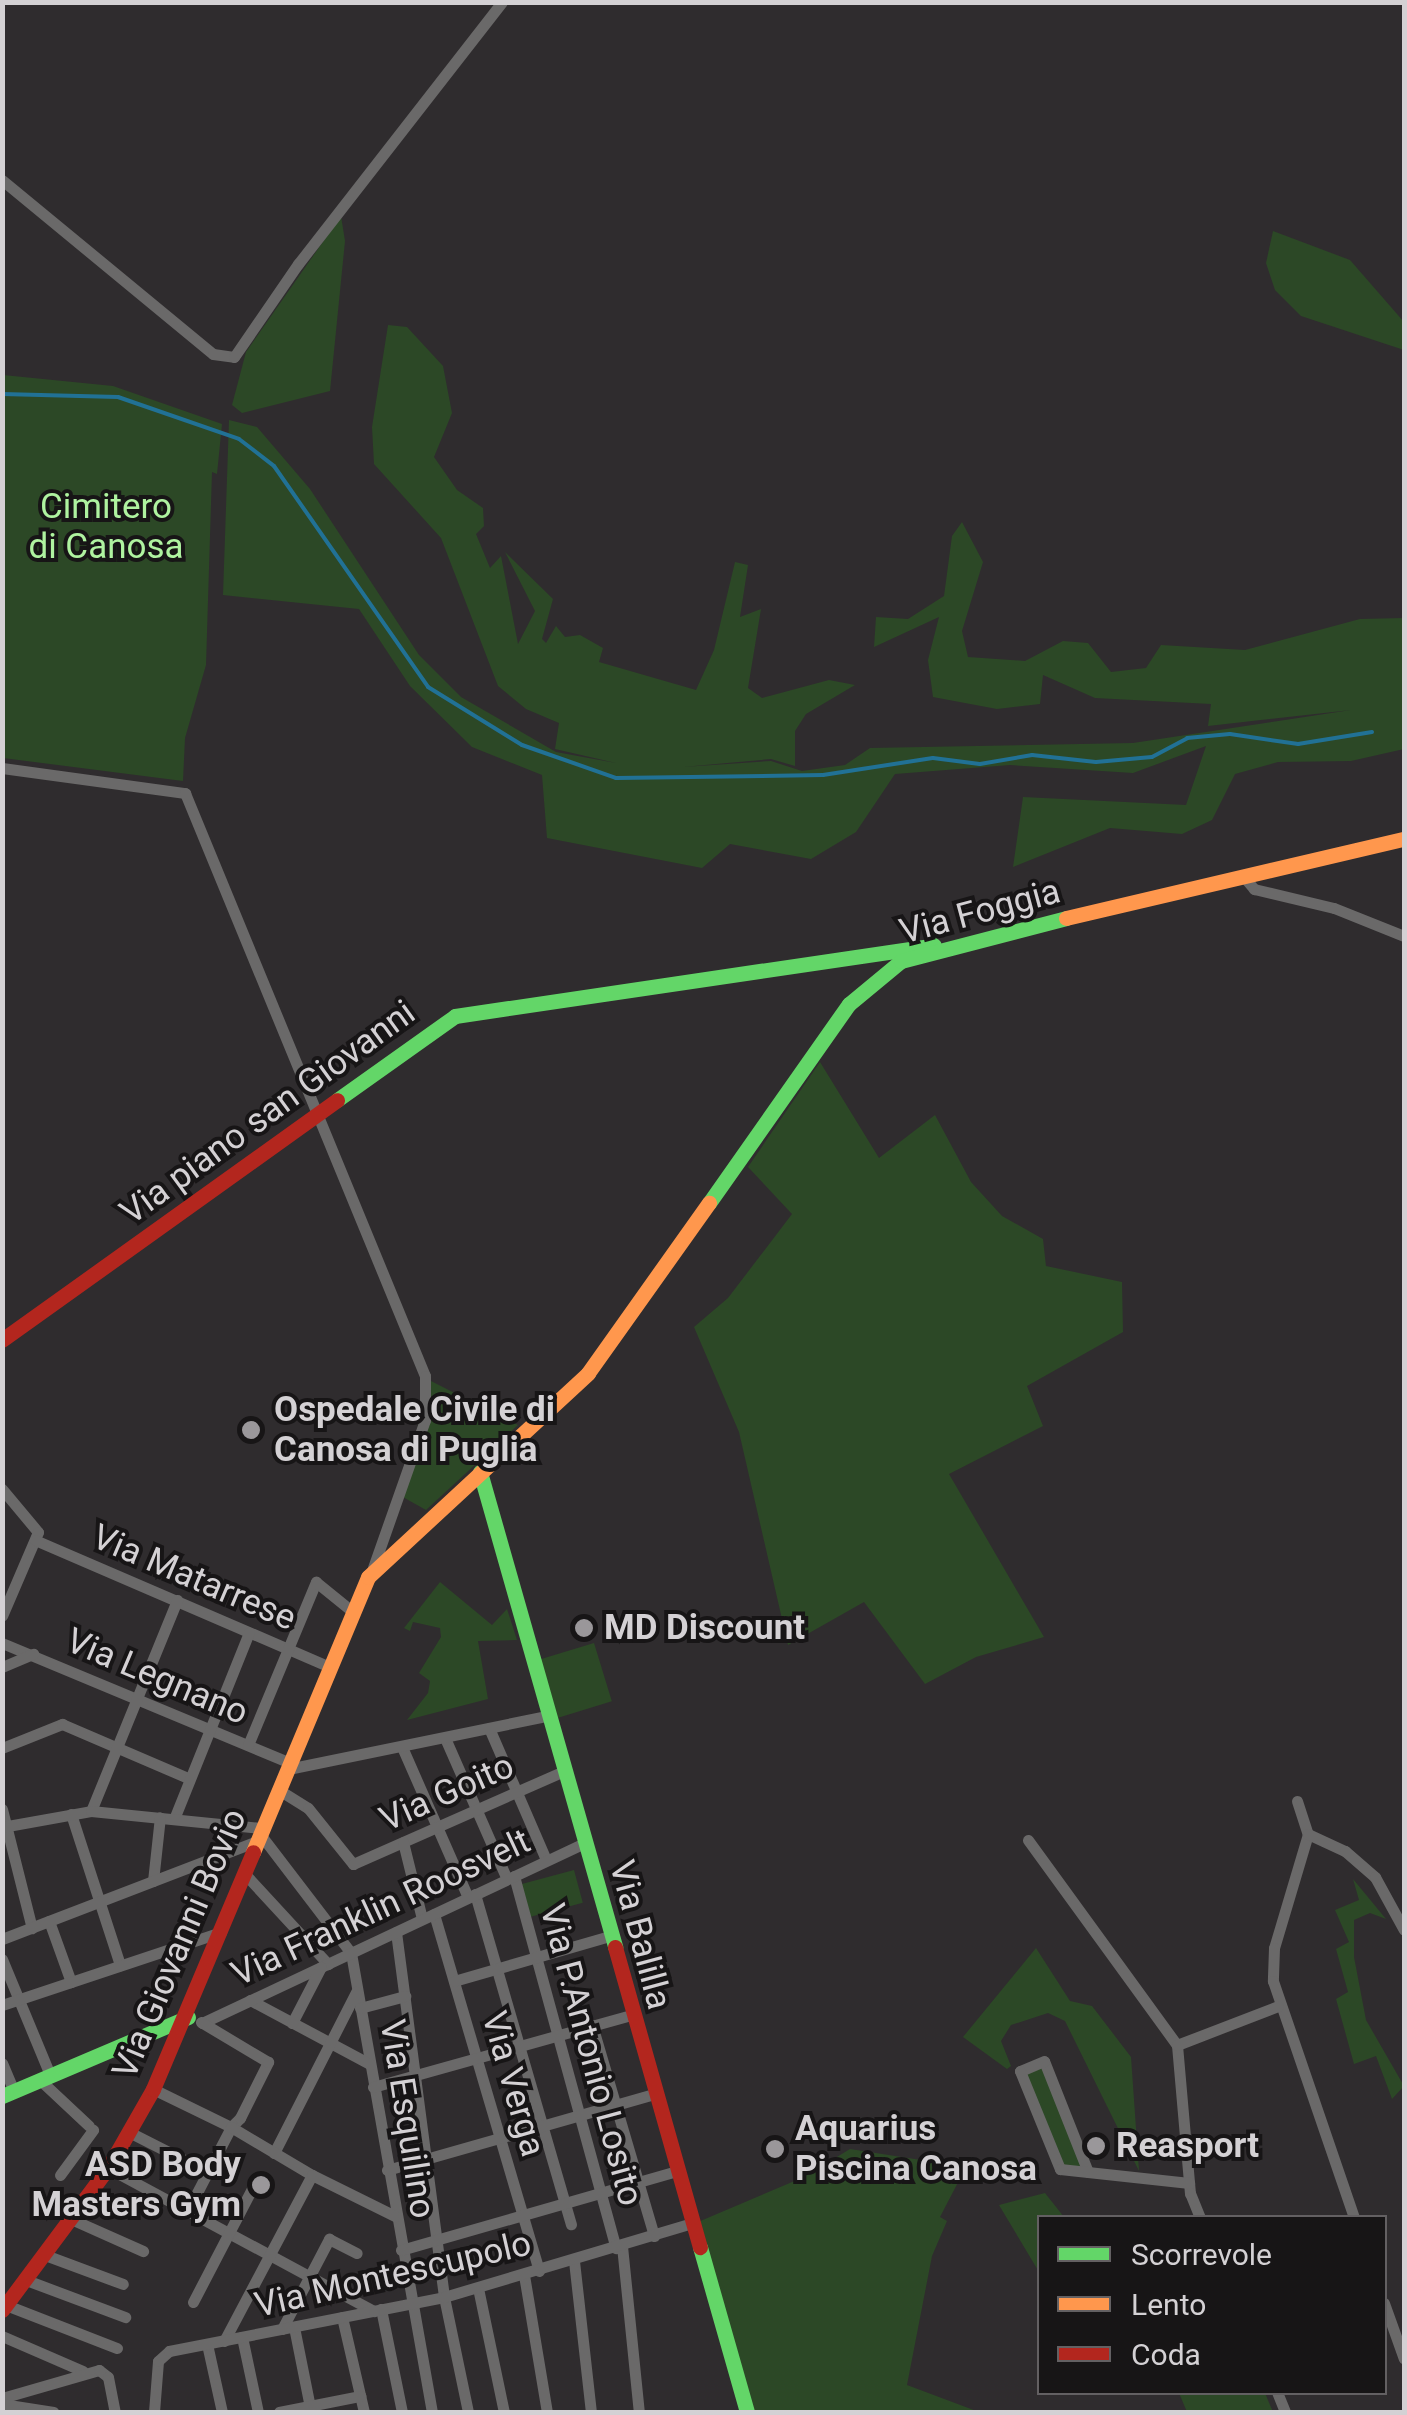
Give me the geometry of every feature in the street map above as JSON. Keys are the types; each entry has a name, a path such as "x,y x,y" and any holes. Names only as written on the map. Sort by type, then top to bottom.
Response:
{"street":[{"path":"2,180 214,354 234,357 298,264 502,2"},
{"path":"2,768 185,793 416,1346 427,1398 390,1533 368,1578"},
{"name":"Via Foggia","path":"368,1578 588,1374 849,1004 901,961 949,946 1404,839"},
{"path":"1244,877 1254,889 1334,908 1404,936"},
{"name":"Via piano san Giovanni","path":"2,1340 455,1016 906,945 949,946"},
{"name":"Via Balilla","path":"480,1472 546,1716 747,2412"},
{"path":"2,1489 38,1532 2,1616"},
{"name":"Via Matarrese","path":"35,1540 330,1667"},
{"name":"Via Giovanni Bovio","path":"4,2308 108,2168 195,2020 221,1932 368,1578"},
{"path":"248,1746 316,1582 354,1612"},
{"path":"91,1811 177,1600"},
{"path":"174,1819 249,1632"},
{"name":"Via Legnano","path":"2,1643 289,1766"},
{"path":"2,1667 33,1654"},
{"path":"289,1766 402,1748 546,1716"},
{"path":"2,1748 62,1724 188,1778"},
{"path":"490,1728 546,1860"},
{"name":"Via P.Antonio Losito","path":"446,1738 510,1877 619,2247 639,2412"},
{"path":"402,1748 471,1896 497,1970 571,2224"},
{"name":"Via Goito","path":"279,1790 308,1808 354,1864 562,1772"},
{"path":"1297,1801 1308,1834 1274,1948 1278,2006 1353,2215"},
{"path":"2,1810 32,1928"},
{"path":"5,1825 91,1811 160,1817 260,1835 351,1953"},
{"path":"71,1814 120,1966"},
{"path":"152,1881 160,1817"},
{"path":"1308,1834 1345,1851 1375,1877 1404,1930"},
{"path":"2,1939 260,1835"},
{"path":"1028,1840 1177,2044 1189,2184 1199,2215"},
{"name":"Via Verga","path":"403,1842 454,1981 539,2271"},
{"name":"Via Franklin Roosvelt","path":"195,2020 250,2000 584,1844"},
{"path":"244,1874 324,1965 292,2023"},
{"path":"49,1921 71,1982"},
{"path":"2,2005 221,1932"},
{"path":"396,1932 444,2297 468,2412"},
{"path":"454,1981 610,1936"},
{"name":"Via Esquilino","path":"351,1953 400,2250 432,2412"},
{"path":"2,1959 45,2077 91,2128 60,2174"},
{"path":"274,2153 358,1990"},
{"path":"360,2008 405,1996"},
{"path":"250,2000 370,2064"},
{"path":"1177,2044 1278,2006"},
{"path":"373,2087 631,2015"},
{"path":"2,2063 8,2094 195,2020 268,2062 188,2210"},
{"path":"592,2026 654,2236"},
{"path":"1088,2172 1044,2062 1020,2071 1060,2169 1189,2184"},
{"path":"153,2089 395,2216"},
{"path":"387,2170 654,2094"},
{"path":"129,2132 208,2172"},
{"path":"108,2168 377,2310 402,2412"},
{"path":"400,2250 676,2171"},
{"path":"224,2341 312,2175"},
{"path":"193,2302 256,2182"},
{"path":"71,2219 143,2251"},
{"name":"Via Montescupolo","path":"154,2412 161,2355 444,2297 692,2223"},
{"path":"311,2409 288,2328 329,2239 356,2254"},
{"path":"45,2255 123,2284"},
{"path":"574,2261 591,2412"},
{"path":"524,2276 547,2412"},
{"path":"26,2280 124,2317"},
{"path":"478,2288 504,2412"},
{"path":"4,2308 117,2348"},
{"path":"1387,2312 1404,2359"},
{"path":"342,2317 364,2412"},
{"path":"2,2336 108,2377 115,2412"},
{"path":"242,2337 258,2412"},
{"path":"207,2344 222,2412"},
{"path":"2,2401 83,2370"},
{"path":"279,2412 311,2409 360,2396"},
{"path":"2,2401 53,2412"}],"green space":[{"path":"341,216 345,241 330,391 242,413 232,405 246,352"},
{"path":"1273,231 1350,260 1404,322 1404,350 1301,316 1275,290 1266,263"},
{"path":"388,325 407,327 443,366 452,413 434,457 457,490 483,508 484,526 476,534 490,568 501,556 518,644 535,611 505,552 553,599 542,639 546,643 556,626 565,637 580,635 603,648 599,662 696,690 714,650 735,562 748,565 740,617 761,609 748,688 762,698 829,680 855,685 806,714 795,731 795,766 771,759 683,767 771,761 802,771 845,765 870,748 1133,743 1351,710 1208,726 1211,704 1095,698 1043,675 1040,704 997,709 933,697 928,660 939,617 874,647 876,617 908,619 944,596 952,536 962,522 983,562 962,631 968,657 1025,661 1063,641 1088,643 1111,672 1146,668 1161,645 1245,650 1360,619 1404,618 1404,749 1351,761 1278,762 1235,774 1212,820 1182,834 1110,828 1013,867 1023,797 1186,805 1206,746 1133,773 1010,765 895,774 856,832 811,859 730,844 702,868 547,838 542,775 472,747 410,686 359,609 223,595 229,420 257,427 310,489 419,655 461,697 556,752 616,763 555,749 559,723 526,709 498,686 441,538 374,464 372,427"},
{"name":"Cimitero di Canosa","path":"3,375 113,386 222,424 217,474 212,472 206,665 185,738 183,781 3,758"},
{"path":"820,1062 879,1158 935,1115 971,1182 1002,1216 1043,1239 1046,1266 1122,1282 1123,1332 1027,1386 1043,1426 949,1474 1044,1637 976,1657 925,1684 864,1602 788,1645 739,1432 694,1327 728,1298 792,1214 748,1167"},
{"path":"429,1380 518,1425 426,1510 401,1496"},
{"path":"440,1582 492,1625 507,1609 517,1640 478,1641 488,1699 407,1720 428,1693 430,1681 419,1673 441,1637 440,1628 413,1622 410,1631 404,1628"},
{"path":"594,1643 612,1701 558,1718 540,1659"},
{"path":"574,1870 583,1903 531,1917 522,1884"},
{"path":"1353,1879 1386,1919 1370,1913 1354,1920 1354,1957 1366,2020 1404,2086 1392,2099 1376,2056 1354,2064 1336,1999 1348,1992 1336,1949 1349,1942 1335,1910 1359,1900"},
{"path":"1036,1948 1070,2001 1092,2006 1131,2057 1139,2171 1065,2021 1048,2013 1011,2025 1001,2041 1011,2066 1007,2069 963,2037"},
{"path":"1042,2068 1081,2165 1066,2172 1026,2074"},
{"path":"850,2149 966,2167 940,2217 947,2221 932,2256 907,2385 979,2412 753,2412 698,2222 804,2177"},
{"path":"1045,2193 1062,2215 1037,2215 1037,2269 999,2205"},
{"path":"1180,2395 1266,2395 1273,2412 1187,2412"}],"waterway":[{"path":"2,394 118,397 239,439 274,466 428,687 522,745 616,778 823,775 933,758 980,764 1032,755 1096,762 1152,757 1187,738 1230,734 1298,744 1372,732"}],"traffic: fast":[{"path":"709,1203 849,1004 901,961 1066,918"},
{"path":"337,1100 455,1016 934,945"},
{"path":"480,1472 615,1947"},
{"path":"2,2096 188,2017"},
{"path":"700,2247 747,2412"}],"traffic: slow":[{"path":"1066,918 1404,839"},
{"path":"253,1852 368,1577 588,1373 709,1203"}],"traffic: jam":[{"path":"2,1340 337,1100"},
{"path":"2,2310 108,2168 153,2089 253,1852"},
{"path":"615,1947 700,2247"}],"place":[{"name":"Ospedale Civile di Canosa di Puglia","path":"251,1430"},
{"name":"MD Discount","path":"584,1628"},
{"name":"Reasport","path":"1096,2146"},
{"name":"Aquarius Piscina Canosa","path":"775,2149"},
{"name":"ASD Body Masters Gym","path":"261,2185"}]}
